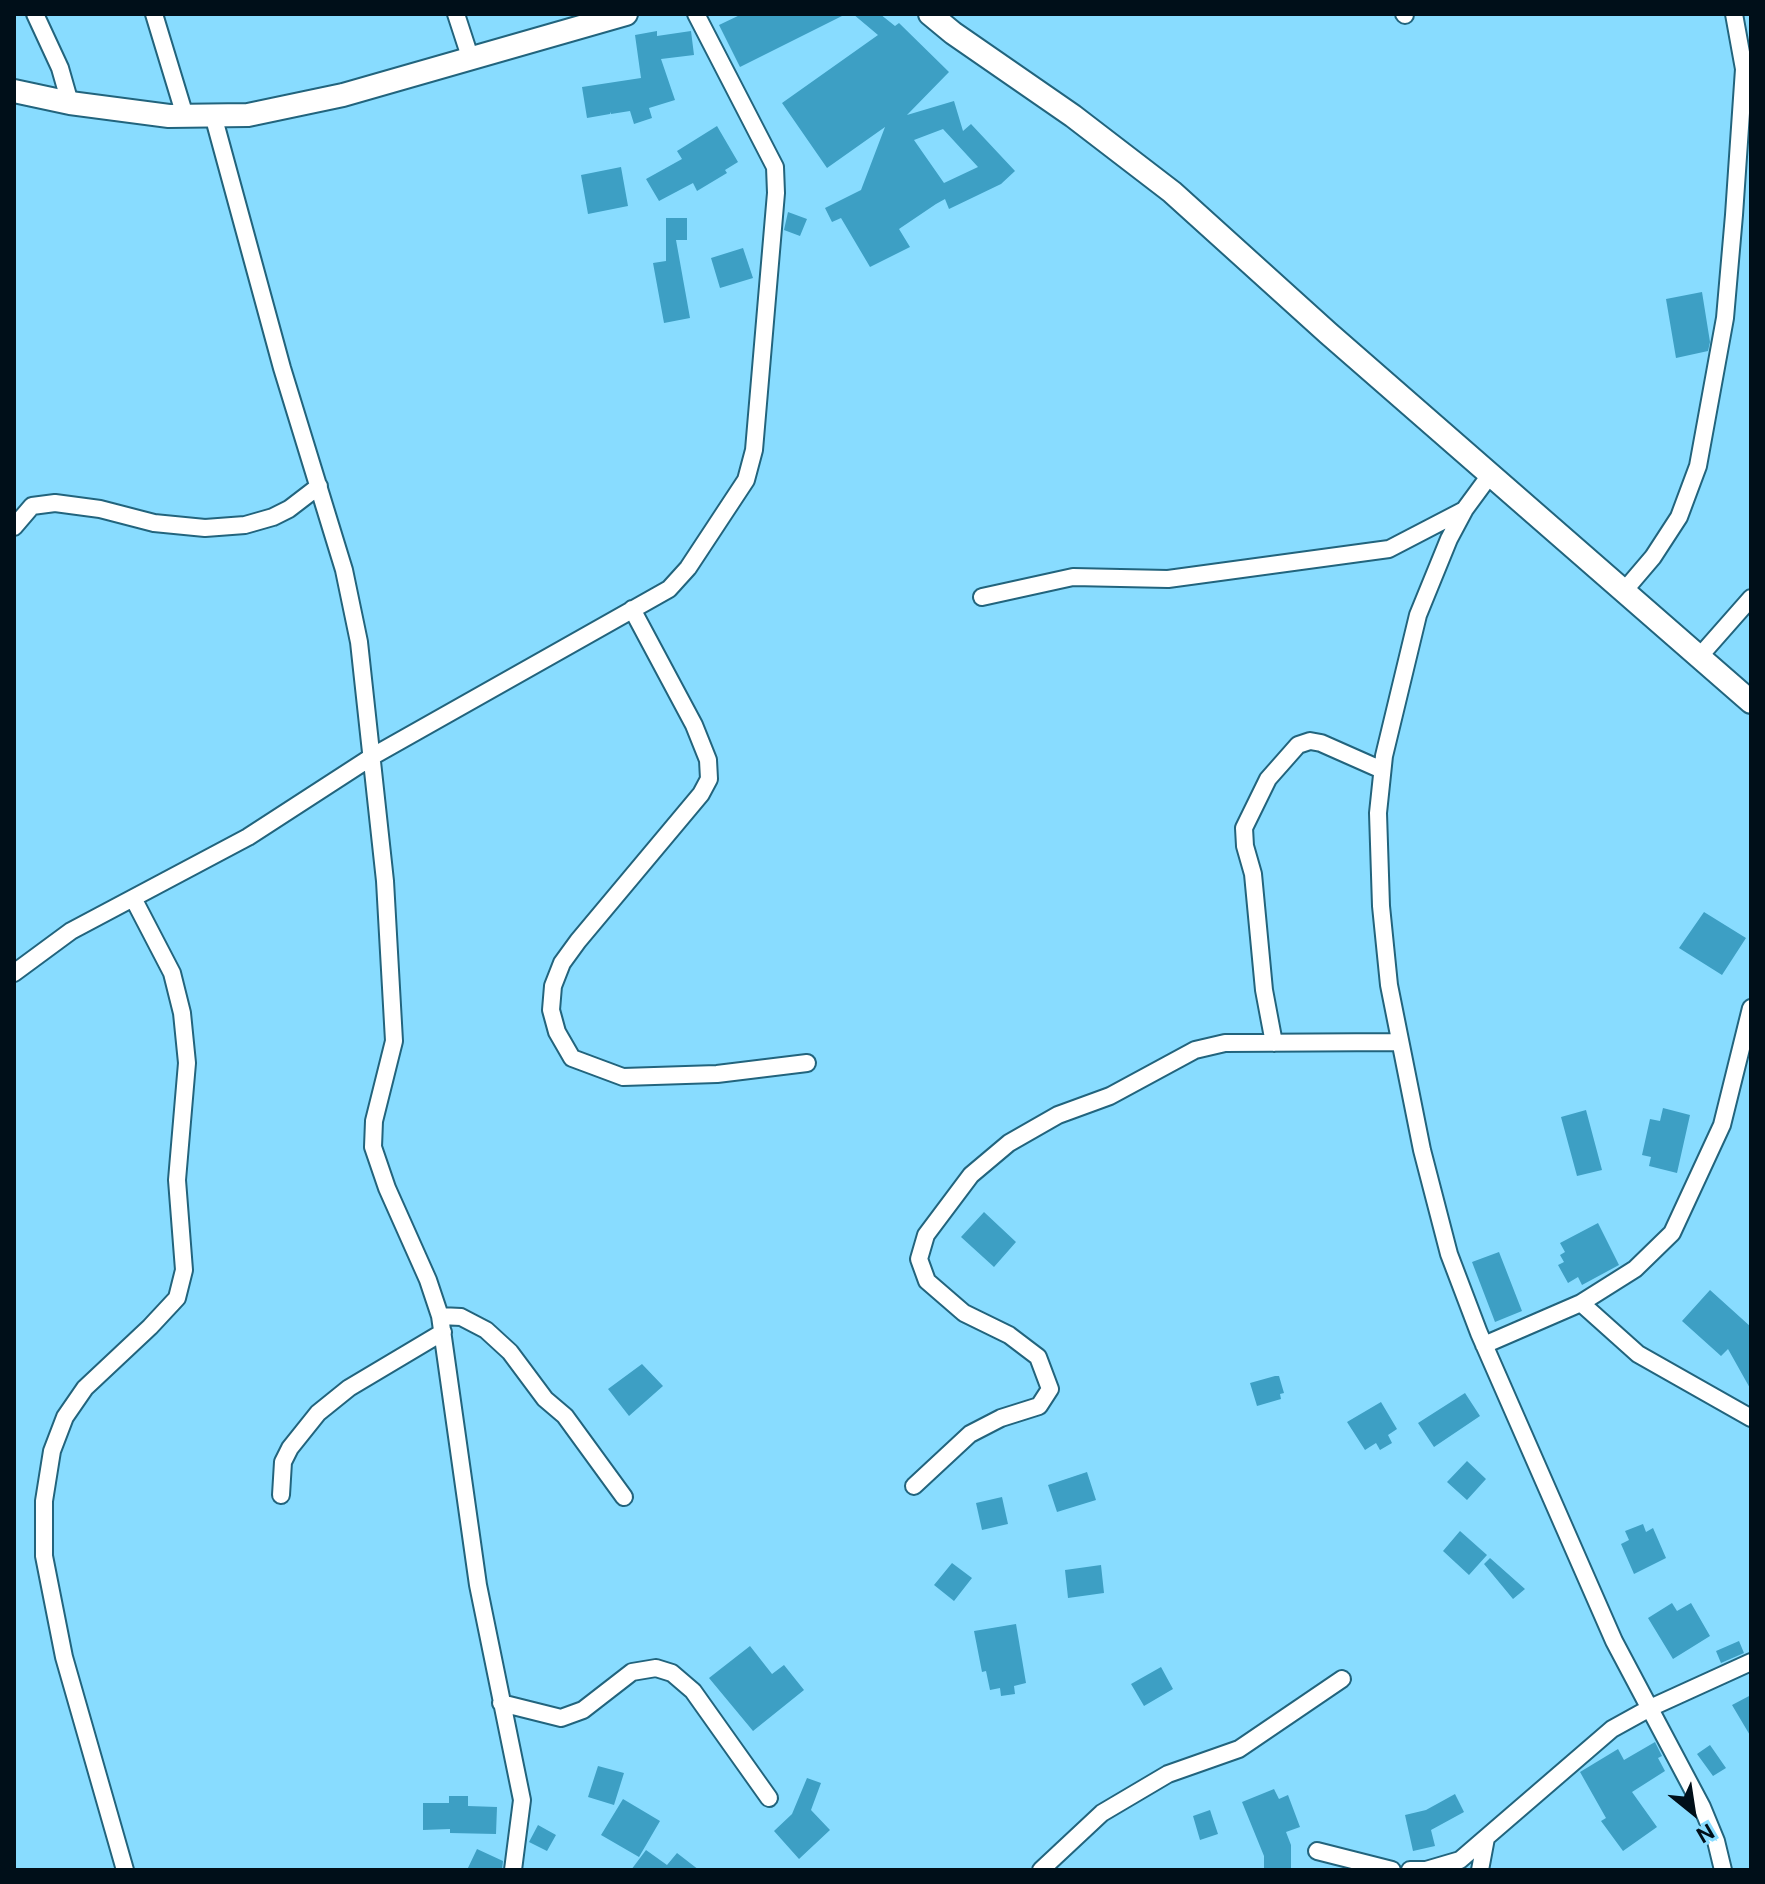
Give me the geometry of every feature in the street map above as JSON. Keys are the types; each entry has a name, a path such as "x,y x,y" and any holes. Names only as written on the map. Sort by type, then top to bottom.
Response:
{"main road":[{"path":"16,95 169,116 248,115 334,98 626,14"},
{"path":"930,14 1073,116 1172,192 1751,702"}],"street":[{"path":"35,14 60,68 70,103"},
{"path":"154,14 185,116"},
{"path":"456,14 471,60"},
{"path":"14,973 71,931 248,837 373,756 669,589 688,568 746,480 754,450 776,193 775,167 696,14"},
{"path":"1624,591 1653,557 1679,517 1698,466 1725,318 1734,215 1744,69 1734,14"},
{"path":"213,115 282,368 344,570 359,642 385,881 394,1041 374,1121 373,1147 387,1188 428,1280 442,1324 478,1585 522,1800 513,1870"},
{"path":"1490,475 1465,509 1449,539 1418,615 1382,770 1378,813 1381,906 1389,985 1422,1150 1449,1254 1484,1345 1614,1641 1702,1807 1716,1841 1723,1870"},
{"path":"14,527 32,506 55,503 100,509 154,523 205,528 245,525 289,509 319,486"},
{"path":"982,597 1073,577 1168,579 1218,575 1269,564 1370,553 1406,542 1465,509"},
{"path":"1699,657 1751,598"},
{"path":"632,609 694,725 708,760 709,779 701,794 562,963 553,986 551,1010 557,1032 572,1058 623,1077 704,1075 807,1063"},
{"path":"1274,1043 1264,990 1253,874 1244,828 1268,779 1298,745 1310,741 1321,743 1382,770"},
{"path":"125,1870 64,1657 44,1556 44,1515 52,1451 65,1417 85,1388 177,1298 184,1270 177,1180 187,1063 182,1013 172,973 133,898"},
{"path":"1484,1345 1581,1303 1635,1269 1672,1233 1722,1125 1751,1008"},
{"path":"914,1486 970,1434 1001,1418 1039,1406 1050,1389 1038,1357 1009,1335 964,1313 927,1281 919,1259 926,1235 971,1175 1009,1143 1058,1115 1110,1096 1195,1050 1225,1043 1400,1042"},
{"path":"1581,1303 1638,1354 1751,1418"},
{"path":"281,1495 283,1462 290,1448 318,1413 442,1324 461,1317 486,1330 510,1352 545,1399 565,1416 624,1497"},
{"path":"1410,1870 1426,1870 1460,1860 1612,1729 1650,1708 1751,1662"},
{"path":"501,1703 561,1718 583,1710 632,1672 656,1668 672,1673 693,1691 769,1798"},
{"path":"1041,1870 1102,1813 1168,1774 1239,1749 1342,1679"},
{"path":"1480,1870 1486,1838"},
{"path":"1317,1851 1392,1870"}],"building":[{"path":"742,14 846,14 740,67 719,25"},
{"path":"853,14 880,14 895,26 899,23 949,72 907,115 954,101 963,131 971,124 1015,171 1001,184 949,209 945,199 936,204 899,229 910,247 870,267 841,218 832,222 825,208 861,190 885,127 827,168 782,103 878,35","holes":["943,129 978,167 944,183 914,140"]},
{"path":"657,31 657,36 691,31 694,55 661,59 675,100 649,108 652,118 634,124 630,111 587,118 582,87 641,78 635,35"},
{"path":"717,126 738,162 725,170 727,173 697,191 693,183 659,201 646,179 682,159 677,151"},
{"path":"621,167 628,206 588,214 581,175"},
{"path":"788,212 807,219 800,236 784,230"},
{"path":"666,218 687,218 687,240 676,240 690,318 664,323 653,263 666,261"},
{"path":"743,248 753,278 720,288 711,258"},
{"path":"1702,292 1710,342 1708,351 1676,358 1666,299"},
{"path":"1704,912 1746,938 1722,975 1679,948"},
{"path":"1663,1108 1690,1115 1677,1173 1649,1166 1651,1157 1642,1155 1650,1119 1660,1121"},
{"path":"1586,1110 1602,1170 1577,1176 1561,1117"},
{"path":"984,1212 1016,1242 994,1267 961,1237"},
{"path":"1598,1223 1619,1265 1582,1285 1578,1277 1568,1283 1558,1265 1564,1262 1560,1255 1565,1252 1560,1243"},
{"path":"1499,1252 1522,1311 1495,1322 1472,1262"},
{"path":"1710,1290 1751,1327 1751,1390 1728,1349 1721,1356 1682,1321"},
{"path":"642,1364 663,1386 629,1416 608,1389"},
{"path":"1279,1376 1284,1393 1280,1394 1281,1399 1257,1406 1250,1383"},
{"path":"1465,1393 1480,1416 1434,1447 1418,1423"},
{"path":"1381,1402 1397,1429 1388,1435 1392,1443 1380,1450 1376,1443 1365,1450 1347,1422"},
{"path":"1467,1461 1486,1479 1467,1500 1447,1482"},
{"path":"1087,1472 1096,1500 1057,1512 1048,1485"},
{"path":"1002,1497 1008,1524 982,1530 976,1503"},
{"path":"1643,1524 1646,1532 1653,1528 1666,1558 1634,1574 1621,1544 1629,1540 1625,1531"},
{"path":"1460,1531 1487,1555 1469,1575 1443,1551"},
{"path":"1490,1558 1525,1589 1513,1599 1484,1564"},
{"path":"952,1563 972,1578 954,1601 934,1585"},
{"path":"1101,1565 1104,1593 1068,1598 1065,1570"},
{"path":"1672,1603 1677,1611 1691,1603 1710,1636 1673,1659 1648,1618"},
{"path":"1016,1624 1026,1683 1014,1686 1015,1694 1001,1696 1000,1688 990,1690 986,1671 982,1672 974,1631"},
{"path":"1739,1641 1744,1653 1721,1663 1716,1651"},
{"path":"750,1646 772,1674 784,1665 804,1690 753,1731 709,1678"},
{"path":"1161,1667 1173,1689 1144,1706 1131,1684"},
{"path":"1751,1695 1751,1737 1732,1705"},
{"path":"1655,1742 1665,1771 1632,1792 1657,1827 1623,1851 1601,1821 1606,1818 1580,1772 1618,1749 1624,1760"},
{"path":"1710,1745 1726,1768 1713,1776 1697,1754"},
{"path":"598,1766 624,1773 614,1805 588,1797"},
{"path":"807,1778 821,1783 811,1810 830,1830 799,1859 774,1831 792,1814"},
{"path":"1274,1789 1279,1799 1288,1795 1300,1827 1286,1832 1291,1845 1291,1870 1264,1870 1264,1856 1242,1802"},
{"path":"1455,1794 1464,1812 1431,1830 1435,1846 1413,1851 1405,1815 1426,1810"},
{"path":"449,1796 468,1796 468,1806 497,1807 496,1834 450,1833 450,1829 423,1830 423,1803 449,1803"},
{"path":"623,1799 660,1821 639,1857 601,1835"},
{"path":"1210,1810 1218,1834 1200,1840 1193,1816"},
{"path":"538,1825 556,1835 547,1851 529,1842"},
{"path":"477,1849 503,1861 502,1870 467,1870"},
{"path":"646,1850 667,1865 677,1853 699,1870 631,1870"}]}
